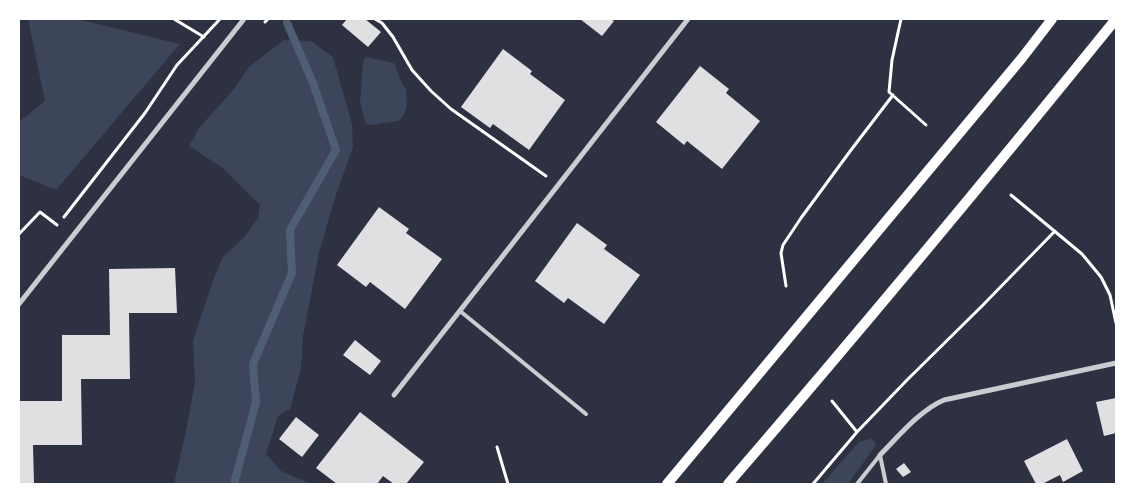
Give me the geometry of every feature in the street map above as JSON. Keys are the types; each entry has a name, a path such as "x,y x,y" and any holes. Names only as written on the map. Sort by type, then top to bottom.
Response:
{"main road":[{"path":"667,484 1022,58 1052,19"},
{"path":"728,484 1005,156 1116,20"}],"street":[{"path":"19,304 244,19"},
{"path":"394,396 688,19"},
{"path":"880,455 936,403 1116,362"}],"lane":[{"path":"460,311 586,414"},
{"path":"857,484 880,455"},
{"path":"880,455 886,484"}],"path":[{"path":"174,19 204,37"},
{"path":"63,218 145,113 178,66 220,19"},
{"path":"375,19 393,37 412,70 431,91 451,109 558,185"},
{"path":"901,19 892,60 889,92 926,125"},
{"path":"786,286 781,253 783,245 893,95"},
{"path":"1011,195 1082,254 1101,276 1110,295 1116,323"},
{"path":"19,234 40,212 57,226"},
{"path":"813,484 857,432 1055,231"},
{"path":"832,401 857,432"},
{"path":"497,448 508,484"}],"shaded area":[{"path":"28,19 77,19 180,44 56,190 19,175 19,122 45,101"},
{"path":"284,40 311,41 333,57 352,124 353,148 337,191 319,253 303,336 301,369 290,409 278,416 266,454 281,471 311,484 174,484 195,381 193,340 223,257 244,237 258,218 260,205 223,168 189,146 199,128 234,89 249,67"},
{"path":"366,57 394,63 406,90 407,104 404,115 398,121 371,125 365,123 360,101 363,62"},
{"path":"872,438 876,445 848,484 822,484 859,442"}],"building":[{"path":"347,19 365,19 381,32 368,47 342,25"},
{"path":"580,19 610,19 614,21 602,36"},
{"path":"503,49 532,71 530,74 565,100 529,150 493,124 490,128 461,107"},
{"path":"700,66 729,89 726,93 760,121 722,169 687,141 684,145 656,122"},
{"path":"379,207 409,229 406,233 442,259 405,309 370,282 366,287 337,265"},
{"path":"577,223 607,245 604,249 640,275 604,324 568,298 564,303 535,281"},
{"path":"175,268 177,313 129,313 130,379 81,379 82,445 33,445 34,484 19,484 19,401 62,401 62,335 110,335 109,269"},
{"path":"355,340 381,361 370,375 343,355"},
{"path":"1116,398 1116,433 1104,436 1096,402"},
{"path":"360,412 424,462 406,484 394,484 383,476 377,484 337,484 316,468"},
{"path":"296,417 319,435 302,457 279,439"},
{"path":"1067,439 1083,471 1063,482 1060,475 1042,484 1036,484 1024,461"},
{"path":"904,463 911,472 903,477 896,469"}],"waterway":[{"path":"234,484 256,402 253,364 292,273 290,230 336,150 313,83 287,23"}]}
